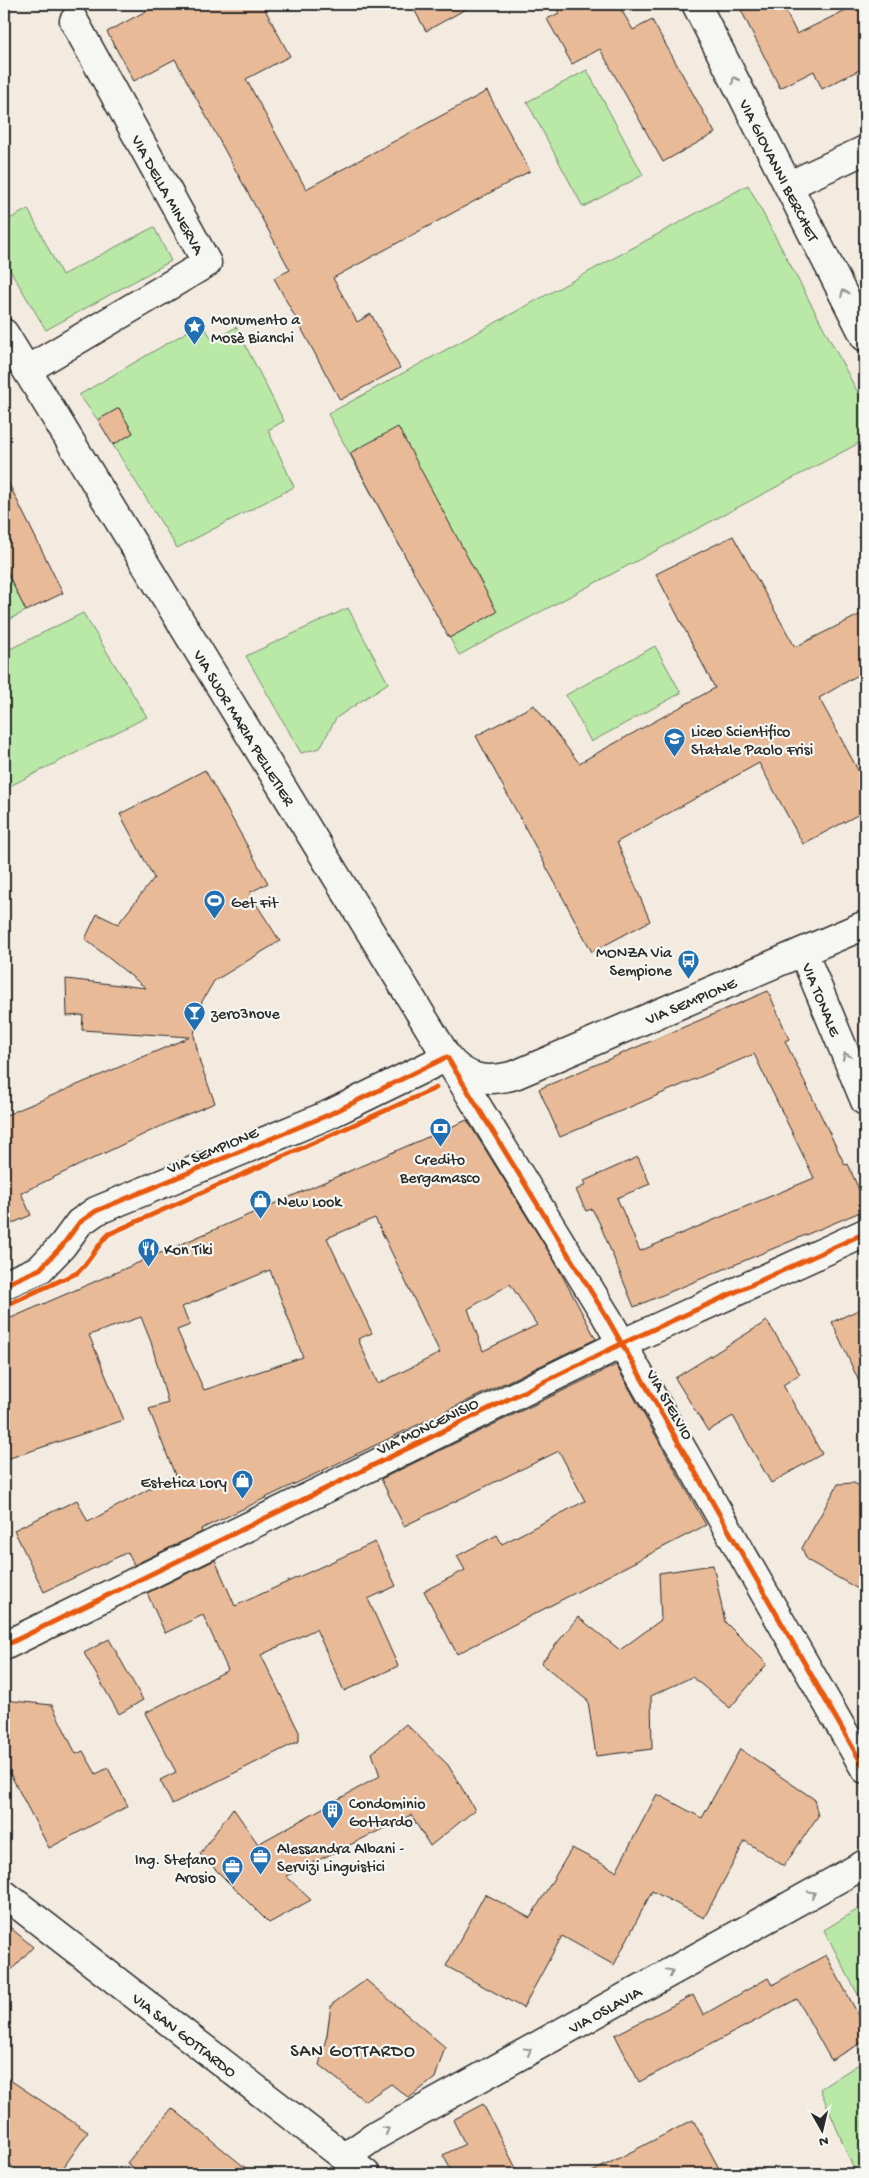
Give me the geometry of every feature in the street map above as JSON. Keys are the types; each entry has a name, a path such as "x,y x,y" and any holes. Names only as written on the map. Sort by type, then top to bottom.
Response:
{"street":[{"name":"VIA GIOVANNI BERCHET","path":"696,4 790,185 865,337"},
{"name":"VIA DELLA MINERVA","path":"27,370 206,263 69,10"},
{"path":"790,185 865,150"},
{"name":"VIA SUOR MARIA PELLETIER","path":"4,333 446,1057 455,1068 478,1079 494,1080 515,1075"},
{"name":"VIA SEMPIONE","path":"515,1075 865,925"},
{"name":"VIA TONALE","path":"803,952 865,1101"},
{"name":"VIA SEMPIONE","path":"4,1285 40,1269 62,1246 79,1223 96,1211 328,1115 446,1057"},
{"name":"VIA STELVIO","path":"446,1057 621,1344 865,1768"},
{"name":"VIA MONCENISIO","path":"4,1646 621,1344 865,1233"},
{"name":"VIA OSLAVIA","path":"345,2157 377,2135 865,1864"},
{"name":"VIA SAN GOTTARDO","path":"4,1894 366,2174"}],"green space":[{"path":"587,70 643,175 583,207 527,102"},
{"path":"748,185 865,406 865,440 459,655 328,414"},
{"path":"28,209 62,275 154,227 171,261 46,330 4,260 4,222"},
{"path":"202,323 213,341 236,327 284,421 268,430 294,487 177,548 113,445 133,433 119,408 98,420 79,395"},
{"path":"4,566 26,611 4,622"},
{"path":"348,608 388,683 336,718 320,748 301,753 246,656"},
{"path":"83,613 147,717 4,789 4,652"},
{"path":"655,646 681,693 591,742 566,695"},
{"path":"865,1905 865,2008 824,1930"},
{"path":"865,2060 865,2174 856,2174 820,2089"}],"building":[{"path":"159,4 262,4 290,56 246,79 306,189 487,91 530,171 333,278 357,322 371,314 400,368 340,400 274,278 290,270 175,59 134,81 107,32"},
{"path":"411,4 475,4 426,31"},
{"path":"554,4 618,4 633,30 652,20 715,133 663,162 600,49 572,64 547,19 559,13"},
{"path":"738,4 782,4 797,34 858,4 865,4 865,67 822,89 814,71 780,88"},
{"path":"119,408 133,433 113,445 98,420"},
{"path":"398,427 497,612 449,638 350,453"},
{"path":"4,474 63,593 26,611 4,566"},
{"path":"733,536 795,647 865,612 865,671 819,698 865,783 865,811 803,844 759,763 617,842 650,921 592,952 476,736 534,705 579,763 715,688 656,574"},
{"path":"205,770 268,883 249,893 280,941 214,981 200,1005 194,1035 200,1063 215,1103 178,1118 21,1193 31,1215 4,1227 4,1116 190,1037 82,1030 83,1015 67,1016 66,979 146,988 85,939 97,914 118,924 154,878 120,814"},
{"path":"768,991 789,1039 785,1041 845,1165 848,1164 865,1204 865,1210 634,1307 599,1222 592,1209 586,1211 576,1190 586,1185 584,1181 638,1157 650,1184 617,1198 640,1251 814,1178 754,1054 560,1137 539,1089"},
{"path":"467,1120 555,1262 596,1339 201,1529 202,1532 134,1565 128,1552 44,1592 14,1530 77,1500 88,1522 175,1475 149,1409 168,1403 151,1342 141,1317 89,1335 124,1420 4,1460 4,1321","holes":["375,1218 440,1353 378,1384 358,1339 372,1333 327,1238","270,1270 303,1357 204,1390 177,1330 190,1325 182,1307","510,1284 537,1325 483,1351 468,1309"]},
{"path":"865,1307 865,1395 832,1322"},
{"path":"767,1321 800,1374 783,1385 822,1454 771,1483 733,1416 708,1431 675,1378"},
{"path":"616,1365 706,1525 457,1654 424,1591 465,1570 457,1556 497,1535 502,1544 585,1501 559,1451 404,1526 381,1479"},
{"path":"854,1483 865,1489 865,1593 807,1560 802,1548 838,1484"},
{"path":"375,1542 396,1586 368,1599 398,1666 344,1691 316,1629 261,1655 299,1732 299,1741 172,1804 160,1780 176,1772 145,1713 228,1670 203,1615 165,1633 147,1593 215,1560 235,1606"},
{"path":"713,1565 725,1622 767,1664 730,1708 692,1677 651,1696 652,1749 596,1756 588,1701 541,1663 578,1617 620,1650 661,1620 659,1573"},
{"path":"109,1639 143,1700 119,1714 84,1653"},
{"path":"4,1700 52,1705 76,1754 83,1751 96,1774 108,1768 128,1806 49,1848 4,1762"},
{"name":"Condominio Gottardo","path":"406,1724 448,1765 475,1810 430,1846 411,1815 286,1876 311,1900 269,1923 200,1854 233,1808 258,1844 380,1776 372,1753"},
{"path":"740,1749 814,1799 818,1816 784,1866 745,1841 704,1918 652,1891 614,1965 562,1936 523,2008 446,1966 485,1894 530,1918 572,1848 616,1871 657,1794 702,1818"},
{"path":"4,1922 33,1947 4,1978"},
{"path":"826,1955 865,2027 865,2041 831,2060 797,1999 639,2082 615,2035 693,1995 703,2015 768,1978 772,1985"},
{"path":"366,1980 445,2047 435,2078 409,2098 391,2084 365,2101 319,2065 327,2035 331,2005"},
{"path":"4,2076 88,2132 59,2174 23,2174 4,2161"},
{"path":"483,2104 519,2174 453,2174 443,2155 465,2144 453,2120"},
{"path":"172,2108 253,2174 142,2174 127,2163"},
{"path":"693,2120 722,2174 588,2174"}],"cycle path":[{"path":"4,1285 40,1269 62,1246 79,1223 96,1211 328,1115 447,1057 606,1316 865,1769"},
{"path":"4,1306 77,1273 109,1234 436,1088"},
{"path":"4,1646 621,1344 865,1233"}],"place":[{"name":"Monumento a Mosè Bianchi","path":"195,346"},
{"name":"Liceo Scientifico Statale Paolo Frisi","path":"675,758"},
{"name":"Get Fit","path":"215,920"},
{"name":"MONZA Via Sempione","path":"688,979"},
{"name":"zero3nove","path":"195,1031"},
{"name":"Credito Bergamasco","path":"440,1148"},
{"name":"New Look","path":"261,1219"},
{"name":"Kon Tiki","path":"148,1267"},
{"name":"Estetica Lory","path":"243,1500"},
{"name":"Condominio Gottardo","path":"333,1830"},
{"name":"Alessandra Albani - Servizi Linguistici","path":"261,1875"},
{"name":"Ing. Stefano Arosio","path":"232,1886"}],"district":[{"name":"SAN GOTTARDO","path":"353,2050"}]}
